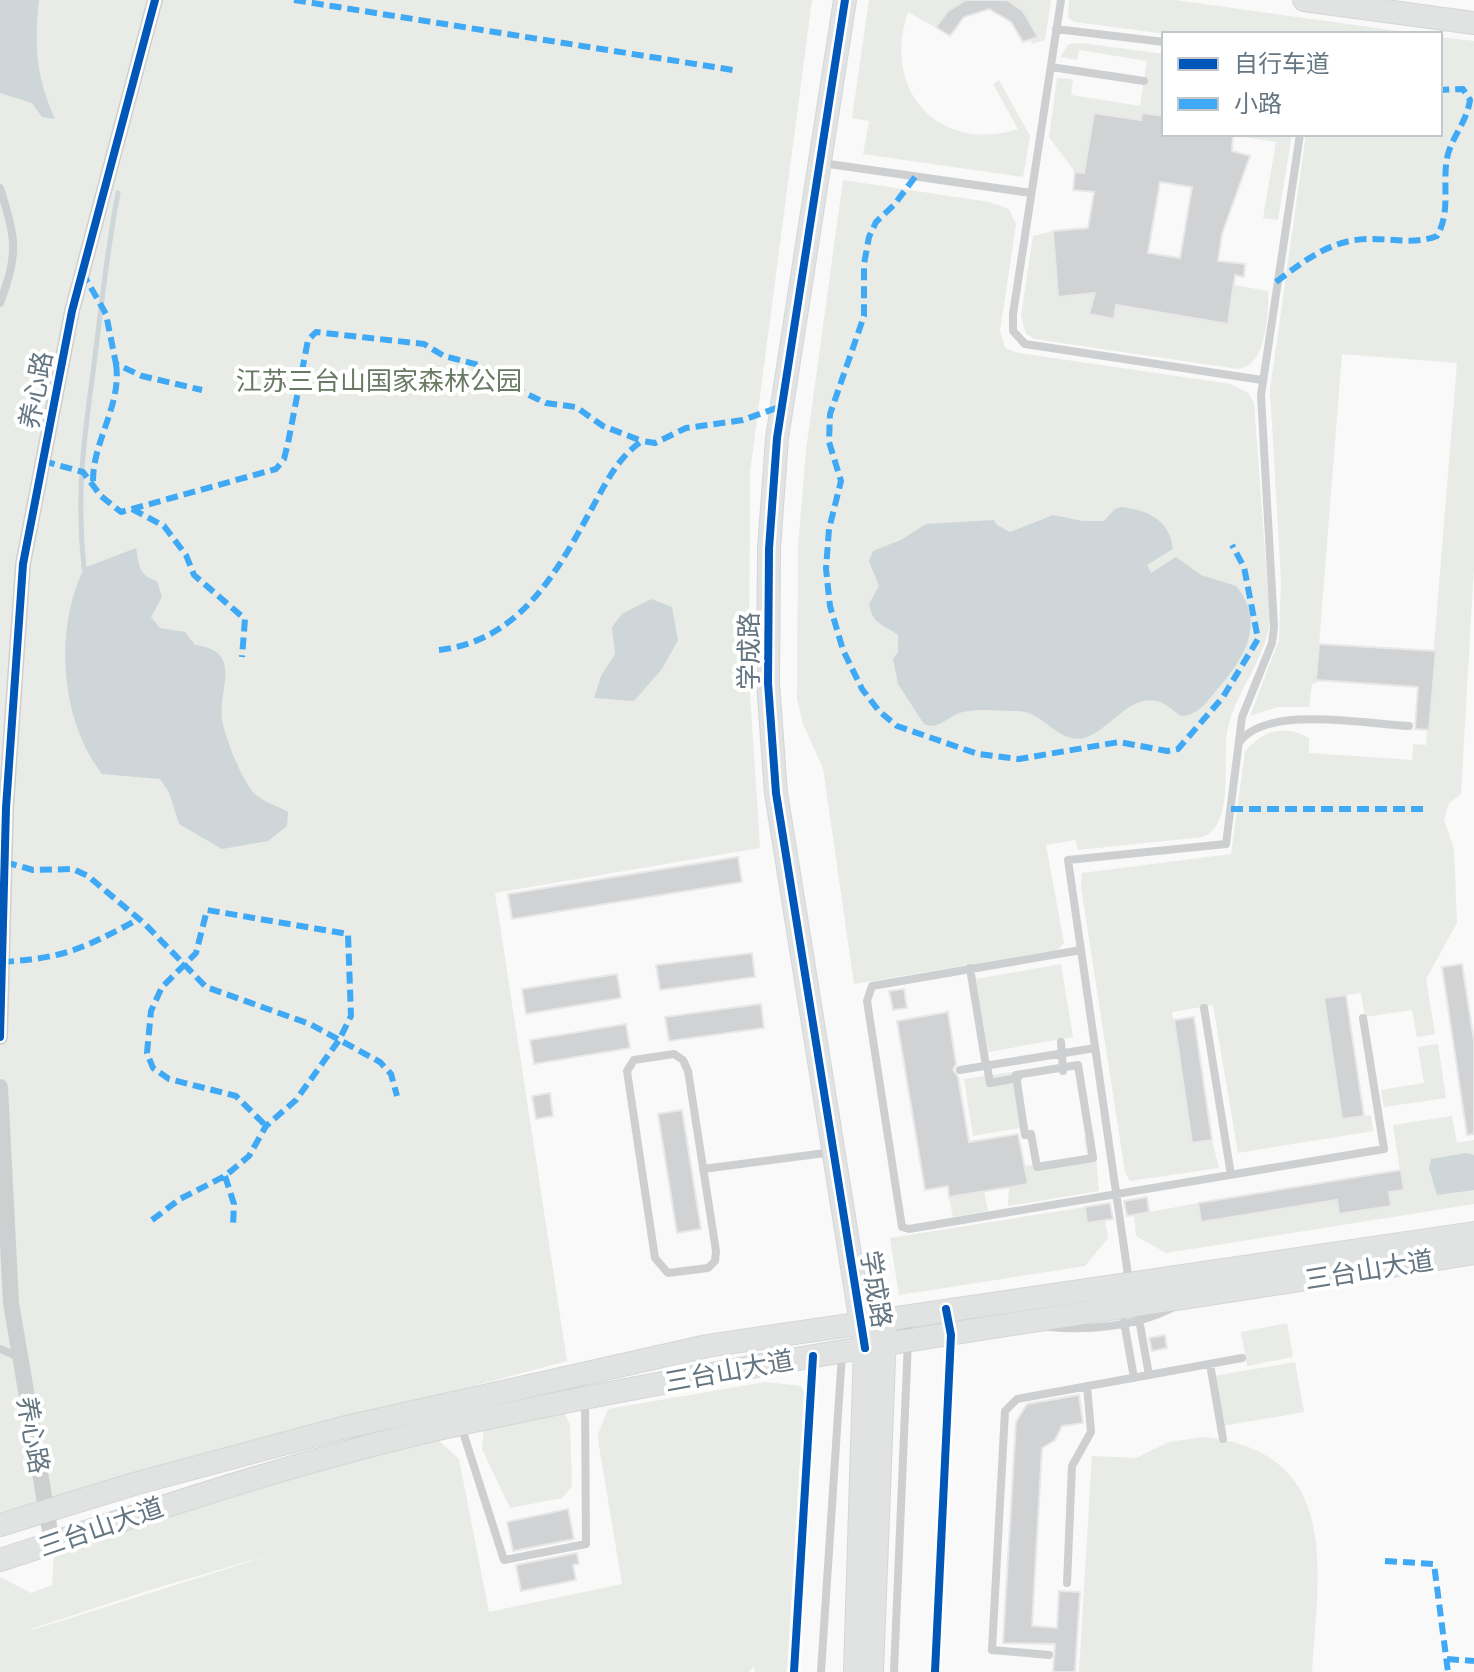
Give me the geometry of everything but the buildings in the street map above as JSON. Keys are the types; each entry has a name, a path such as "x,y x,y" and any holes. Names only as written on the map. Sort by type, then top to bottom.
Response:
{"main road":[{"name":"学成路","path":"845,0 777,438 769,549 768,683 776,793 861,1321 887,1345 872,1672"},
{"path":"1304,0 1474,23"},
{"name":"三台山大道","path":"0,1525 342,1428 531,1383 707,1346 1474,1233"},
{"name":"三台山大道","path":"0,1560 210,1490 461,1424 585,1398 842,1352 1474,1253"},
{"name":"学成路","path":"855,1672 887,1345"}],"street":[{"name":"养心路","path":"0,1037 6,808 23,564 72,311 155,0"},
{"name":"养心路","path":"0,1087 11,1303 52,1543"}],"lane":[{"path":"1061,0 1013,314 1013,331 1025,344 1262,380"},
{"path":"1056,29 1162,42"},
{"path":"1051,67 1144,81"},
{"path":"1129,1283 1068,860 1226,844 1242,717 1272,643 1274,627 1263,477 1262,380 1300,136"},
{"path":"820,163 1031,193"},
{"path":"0,188 16,249 14,265 0,303"},
{"path":"1237,747 1251,729 1277,721 1409,726"},
{"path":"1081,950 880,983 869,993 902,1227 1384,1149 1363,1018"},
{"path":"970,968 990,1083 1016,1079"},
{"path":"1204,1008 1231,1175"},
{"path":"1061,1042 1065,1068"},
{"path":"960,1070 1095,1048"},
{"path":"674,1054 683,1060 688,1071 703,1169 715,1261 708,1268 668,1273 660,1268 653,1243 628,1083 627,1071 634,1060 674,1054"},
{"path":"1078,1065 1093,1158 1037,1167 1031,1134 1025,1135 1016,1075 1065,1068 1078,1065"},
{"path":"703,1169 834,1152"},
{"path":"1016,1325 1075,1330 1157,1316 1193,1297"},
{"path":"894,1672 887,1345 909,1314"},
{"path":"1139,1319 1149,1375"},
{"path":"821,1672 842,1352 861,1321"},
{"path":"1124,1322 1134,1378"},
{"path":"0,1349 20,1357"},
{"path":"1049,1655 992,1650 1004,1421 1010,1404 1017,1399 1242,1358"},
{"path":"1210,1364 1223,1439"},
{"path":"1067,1583 1072,1466 1091,1432 1087,1386"},
{"path":"461,1424 504,1560 586,1544 585,1398"}],"green space":[{"name":"江苏三台山国家森林公园","path":"0,0 812,0 750,472 749,678 760,848 495,893 567,1361 0,1512"},
{"path":"869,0 966,0 948,11 935,27 908,12 902,40 903,67 910,90 923,109 941,124 964,132 989,134 1018,129 993,84 999,80 1030,136 1023,177 863,154 869,121 852,118"},
{"path":"1005,0 1051,0 1045,40 1032,44 1031,39 1038,37 1032,25 1021,10"},
{"path":"1069,0 1175,0 1406,32 1162,33 1075,22 1068,18"},
{"path":"1442,37 1474,41 1474,566 1461,794 1449,803 1444,820 1454,849 1457,923 1426,979 1435,1034 1417,1037 1412,1010 1365,1017 1361,993 1324,998 1342,1119 1371,1115 1373,1131 1238,1153 1213,1005 1172,1012 1192,1143 1212,1140 1219,1168 1130,1181 1125,1172 1081,887 1082,873 1231,854 1245,752 1266,734 1283,730 1300,734 1309,738 1309,753 1412,760 1413,744 1426,745 1457,363 1342,354 1316,683 1312,684 1309,707 1278,707 1250,716 1279,640 1281,580 1270,390 1306,136 1442,136"},
{"path":"1069,44 1162,54 1162,116 1143,113 1141,120 1094,113 1084,173 1075,172 1049,137 1057,78 1073,79 1071,95 1140,106 1147,61 1079,50 1077,60 1060,57"},
{"path":"1237,136 1292,136 1278,220 1263,218 1276,142"},
{"path":"843,180 989,202 1009,209 1016,224 1000,331 1005,348 1019,353 1231,384 1248,393 1254,403 1270,619 1258,661 1228,728 1224,805 1213,830 1203,837 1078,850 1075,840 1046,845 1064,943 1058,950 854,984 823,768 803,724 797,699 798,547 806,450"},
{"path":"1053,231 1058,297 1095,293 1089,313 1114,318 1116,305 1227,324 1233,285 1268,291 1264,338 1255,359 1238,369 1035,339 1026,334 1021,316 1033,236"},
{"path":"1061,964 1073,1037 988,1052 976,979"},
{"path":"1438,1044 1446,1098 1384,1107 1381,1090 1424,1083 1418,1047"},
{"path":"1012,1072 1021,1128 973,1136 964,1079"},
{"path":"1452,1116 1457,1143 1474,1140 1474,1204 1166,1253 1136,1236 1134,1215 1198,1203 1202,1222 1403,1190 1393,1125"},
{"path":"1094,1135 1099,1191 1008,1206 1009,1187 1028,1184 1025,1166 1087,1156 1084,1137"},
{"path":"984,1191 988,1211 953,1217 949,1197"},
{"path":"1085,1207 1087,1223 1105,1220 1108,1238 1085,1266 899,1295 890,1238"},
{"path":"1287,1323 1293,1357 1247,1366 1241,1332"},
{"path":"1295,1362 1304,1412 1223,1426 1214,1376"},
{"path":"766,1382 801,1386 804,1392 787,1672 755,1672 754,1666 749,1672 0,1672 0,1577 31,1593 52,1585 54,1555 59,1550 215,1496 437,1439 459,1459 489,1612 622,1584 598,1434 608,1409","holes":["287,1550 32,1630 150,1590"]},
{"path":"563,1411 570,1424 572,1486 562,1498 510,1508 482,1449 484,1427"},
{"path":"1203,1437 1248,1447 1280,1465 1301,1491 1312,1522 1317,1557 1312,1672 1079,1672 1092,1456 1136,1458 1169,1442"}],"shaded area":[{"path":"0,0 39,0 38,61 55,119 42,117 32,103 0,93"},
{"path":"1122,507 1156,518 1171,539 1173,549 1147,565 1151,573 1176,557 1201,575 1236,586 1245,600 1251,628 1248,642 1234,668 1204,705 1192,714 1181,716 1166,705 1143,701 1094,734 1075,739 1058,732 1036,716 1018,711 970,711 934,726 924,724 898,684 893,659 898,652 898,635 879,623 871,611 869,604 879,586 869,561 873,551 901,540 926,524 994,520 1010,532 1053,515 1082,521 1104,521 1115,509"},
{"path":"136,548 141,569 157,581 162,597 151,617 160,628 185,632 195,645 210,649 224,663 222,719 235,759 255,794 288,812 287,826 268,841 222,849 179,824 169,792 160,779 102,774 88,752 77,727 66,674 65,646 74,592 84,568"},
{"path":"651,599 672,607 678,640 662,669 634,701 594,698 601,676 615,654 612,627 622,614"},
{"path":"1466,1153 1474,1155 1474,1190 1437,1195 1429,1168 1431,1159"}],"waterway":[{"path":"84,568 81,515 84,442 118,193"}],"marked path":[{"path":"294,0 733,70"},
{"path":"1276,282 1318,253 1341,243 1367,239 1420,240 1437,236 1444,216 1448,154 1470,100 1463,89 1442,90"},
{"path":"915,177 894,205 876,222 869,237 864,264 864,316 830,414 829,442 841,481 829,529 826,569 830,606 843,650 862,689 879,711 897,726 978,754 1019,759 1119,742 1167,751 1178,749 1223,697 1258,639 1244,567 1232,545"},
{"path":"82,272 106,314 116,364 142,376 202,390"},
{"path":"43,461 83,472 101,496 121,512 276,469 284,459 288,443 308,340 316,332 424,344 444,356 479,365 514,388 546,403 576,407 603,426 642,441"},
{"path":"93,481 97,451 115,394 116,364"},
{"path":"439,650 467,644 492,633 532,601 564,558 613,472 642,441 655,443 686,428 743,420 782,406"},
{"path":"132,509 164,526 186,555 194,575 245,619 242,657"},
{"path":"1231,809 1427,809"},
{"path":"5,862 33,870 73,869 88,876 145,924 206,987 310,1024 380,1062 391,1074 397,1096"},
{"path":"152,1220 180,1199 225,1176 249,1156 266,1126 296,1100 339,1040 351,1016 348,934 207,910 196,953 162,987 151,1011 147,1053 153,1068 169,1079 236,1096 266,1126"},
{"path":"2,962 43,958 74,950 139,919"},
{"path":"225,1176 234,1204 233,1226"},
{"path":"1385,1561 1434,1564 1448,1672"},
{"path":"1447,1659 1474,1661"}],"cycle path":[{"path":"0,1037 6,808 23,564 72,311 155,0"},
{"path":"845,0 777,438 769,549 768,683 776,793 865,1348"},
{"path":"935,1672 951,1335 946,1309"},
{"path":"794,1672 813,1356"}]}
